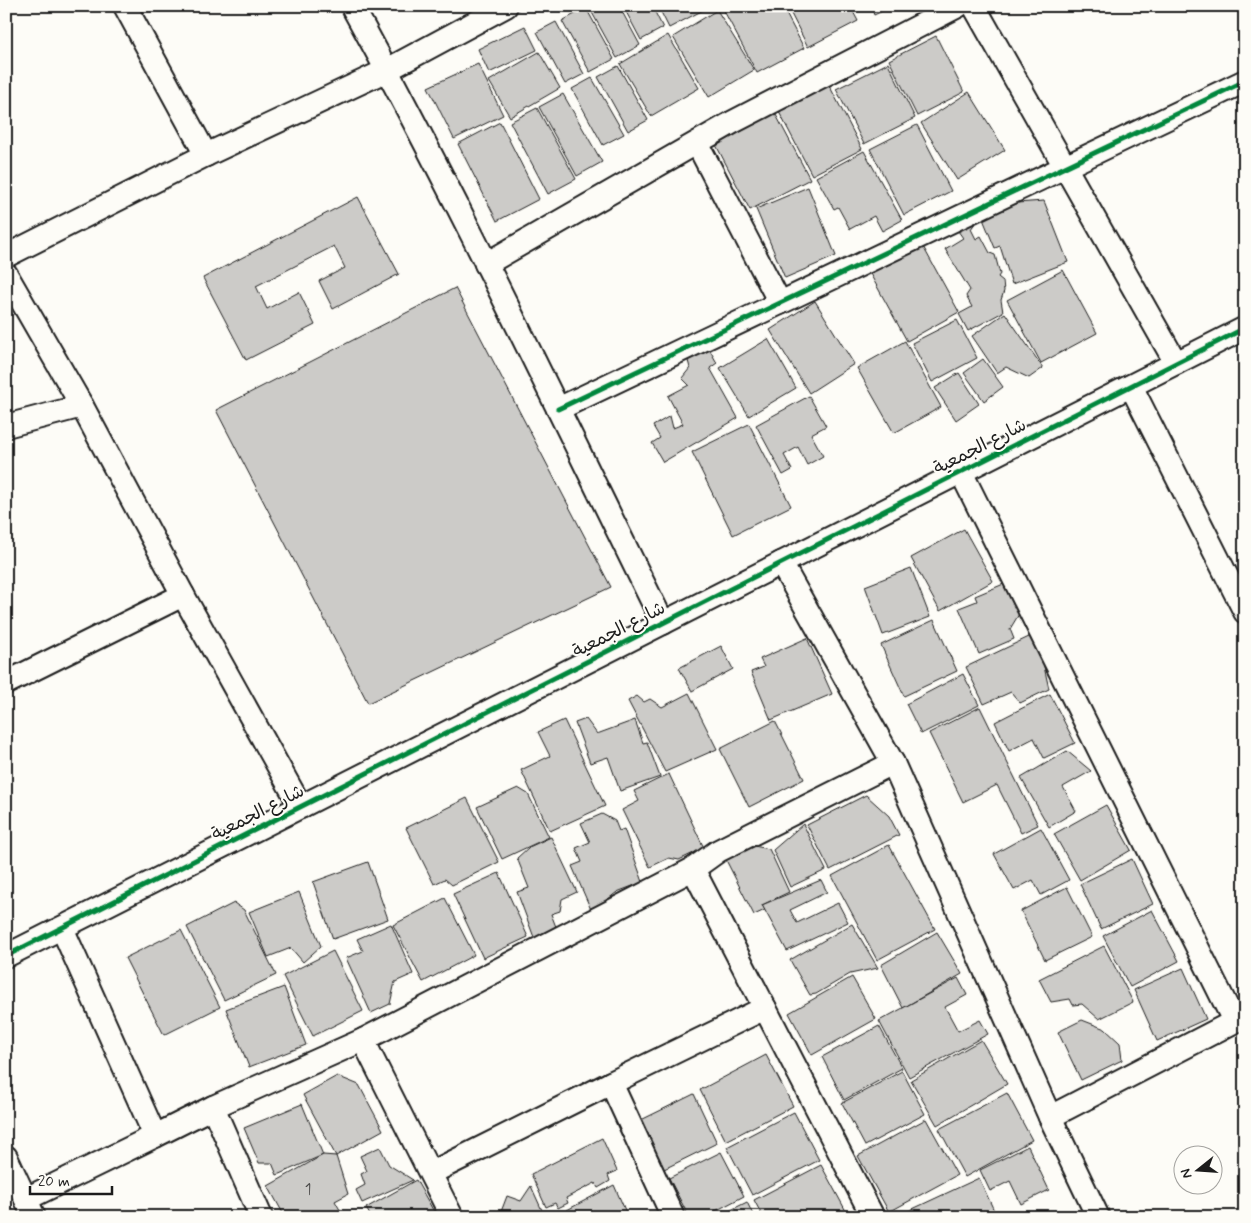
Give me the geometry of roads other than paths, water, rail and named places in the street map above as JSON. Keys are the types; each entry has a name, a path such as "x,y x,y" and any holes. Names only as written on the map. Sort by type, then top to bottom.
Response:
{"street":[{"path":"125,6 206,155"},
{"path":"352,6 387,70 486,264 663,623"},
{"path":"6,256 206,155 387,70 506,6"},
{"path":"486,264 733,122 958,6"},
{"path":"974,6 1176,363"},
{"path":"558,409 1245,81"},
{"path":"697,143 780,303"},
{"path":"6,274 82,406 182,595 301,807"},
{"name":"شارع الجمعية","path":"6,956 1245,328"},
{"path":"1131,386 1237,576 1245,612"},
{"path":"6,426 82,406"},
{"path":"961,472 1239,1019 1050,1117"},
{"path":"781,563 893,763 1050,1117 1098,1217"},
{"path":"6,683 182,595"},
{"path":"6,1157 30,1208 155,1136 213,1107 363,1040 693,869 718,851 893,763"},
{"path":"693,869 874,1217"},
{"path":"62,928 155,1136"},
{"path":"431,1173 765,1008"},
{"path":"363,1040 452,1217"},
{"path":"611,1083 673,1217"},
{"path":"213,1107 261,1217"}]}
